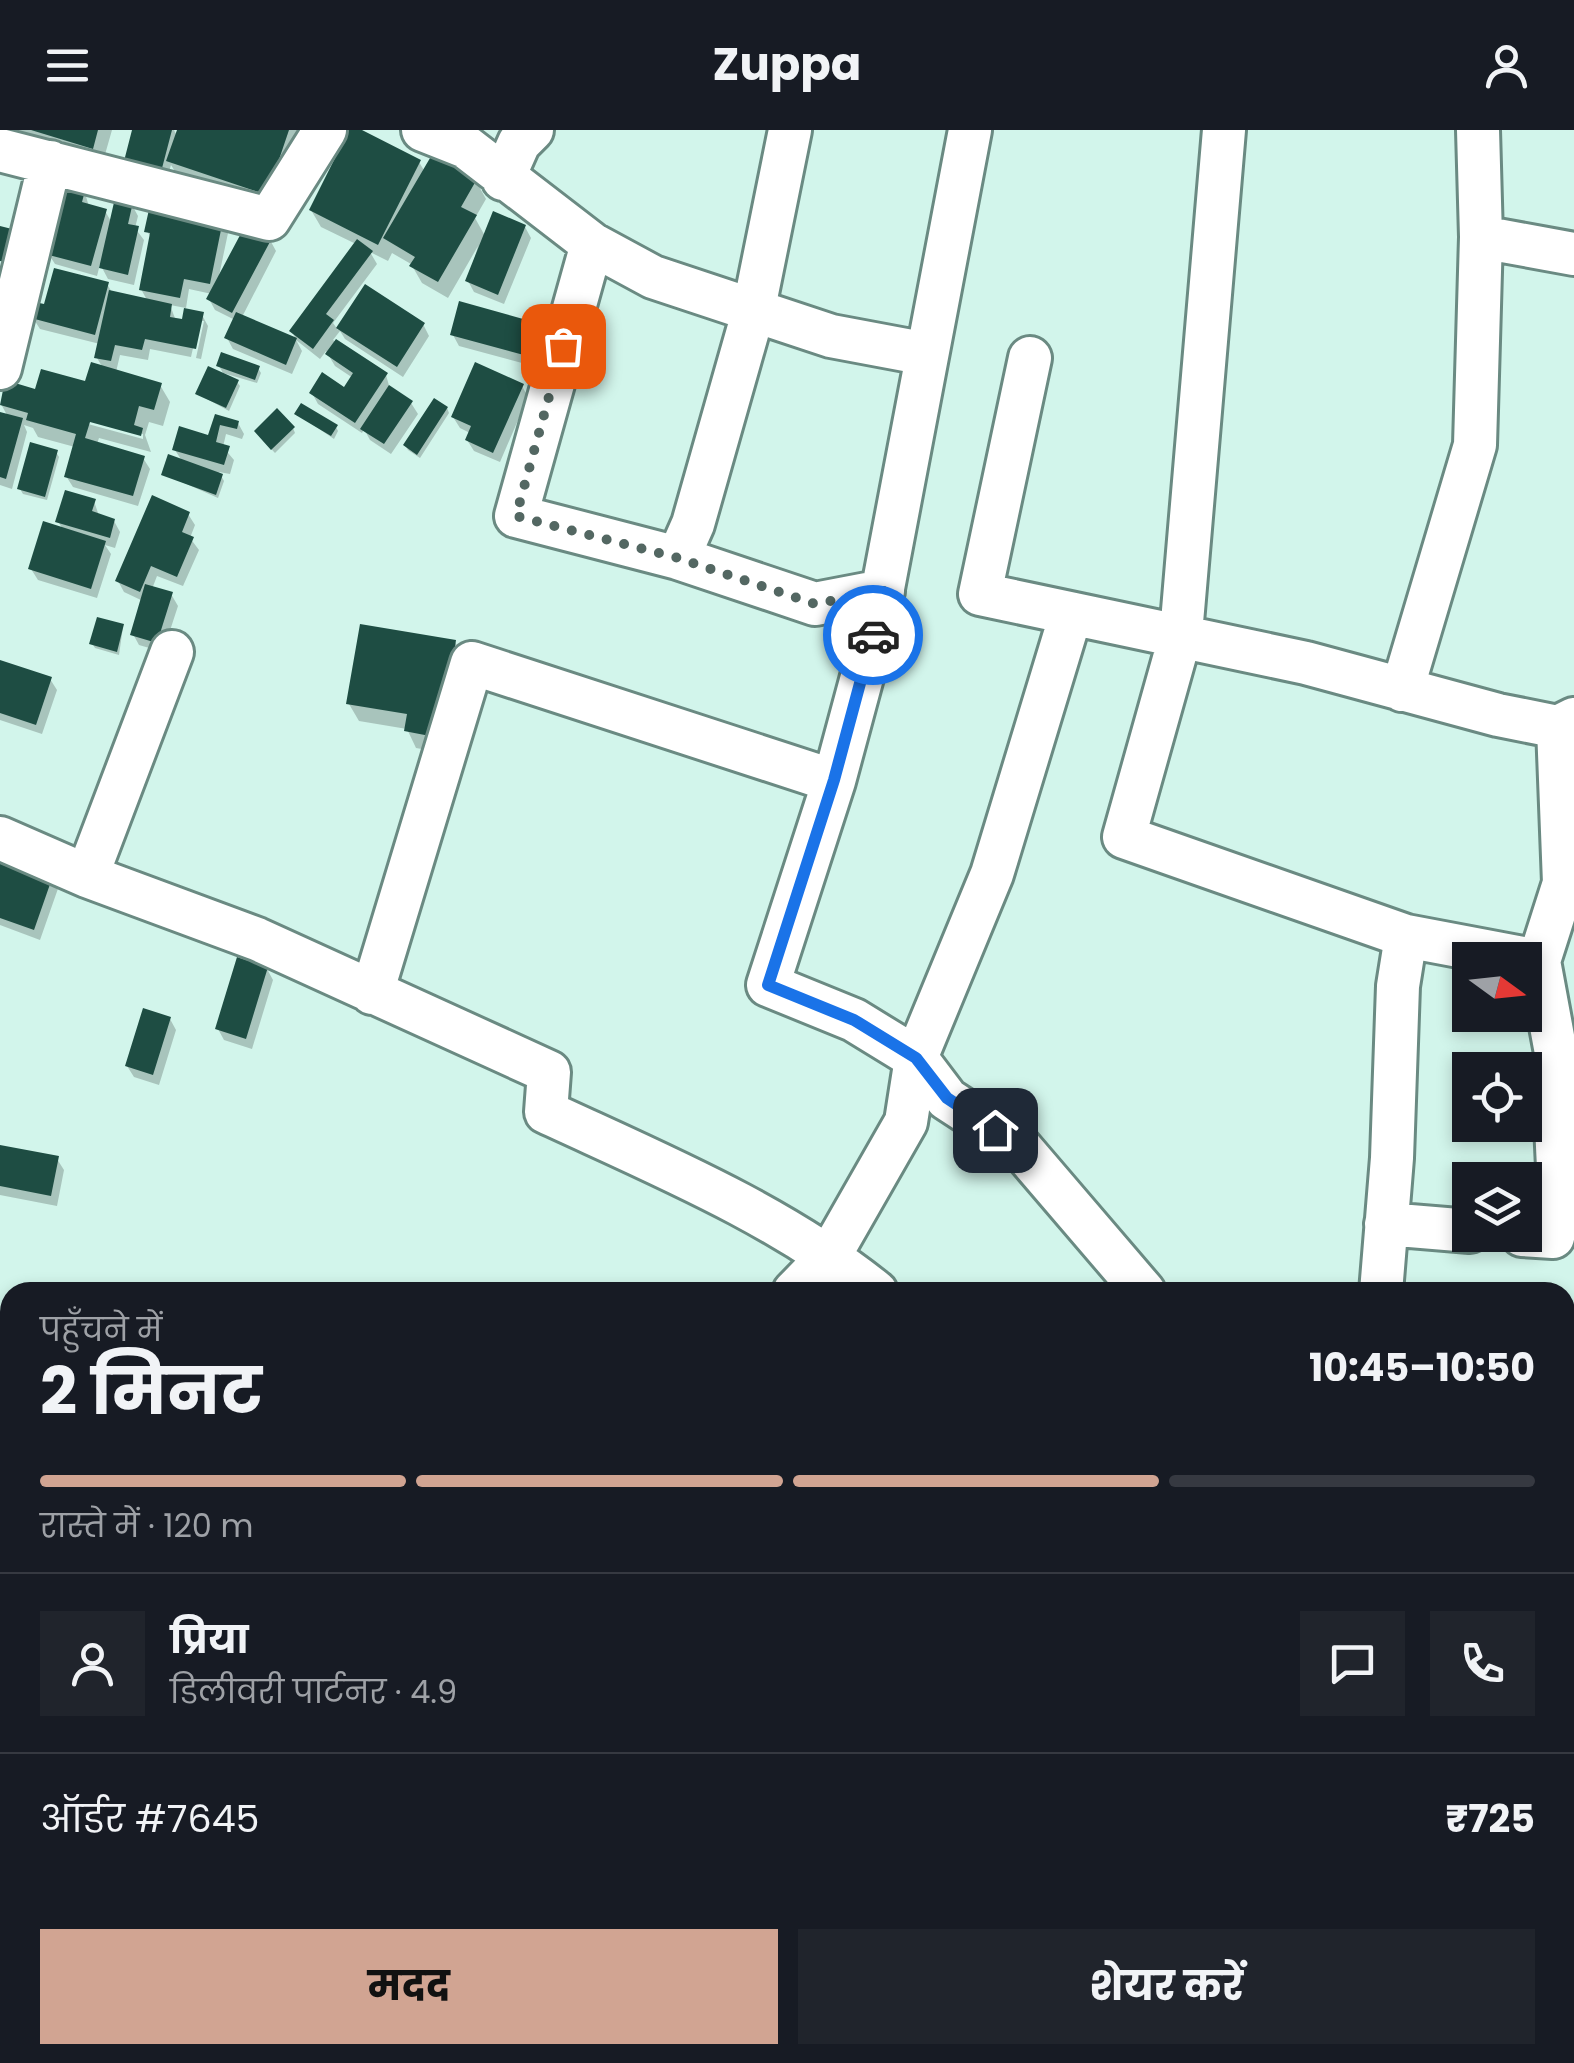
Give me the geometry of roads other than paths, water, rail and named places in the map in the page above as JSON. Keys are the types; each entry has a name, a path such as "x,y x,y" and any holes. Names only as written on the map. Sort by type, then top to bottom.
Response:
{"street":[{"path":"0,150 269,219 325,130"},
{"path":"424,130 466,147 592,244 653,278 831,336 927,354"},
{"path":"503,179 519,143 532,130"},
{"path":"678,558 693,524 754,313 790,130"},
{"path":"970,130 884,591 834,780 768,985 854,1020 916,1058 947,1098 1018,1146 1135,1282"},
{"path":"1224,130 1181,634 1124,837 1406,936 1452,945"},
{"path":"1402,690 1475,445 1481,237 1478,130"},
{"path":"0,368 50,162"},
{"path":"1481,237 1574,254"},
{"path":"592,244 516,516 678,558 815,604 884,591"},
{"path":"1030,358 980,594 1181,634 1402,690 1566,724 1564,883 1542,953"},
{"path":"804,1282 830,1256 906,1122 916,1058 992,874 1071,614"},
{"path":"87,876 172,652"},
{"path":"372,993 472,663 834,780"},
{"path":"0,838 87,876 257,939 549,1072 546,1112 658,1164 830,1256 863,1282"},
{"path":"1382,1282 1398,986 1406,936"},
{"path":"1542,978 1561,1080 1555,1103 1567,1211 1552,1238 1542,1237"},
{"path":"1386,1224 1452,1230"}]}
